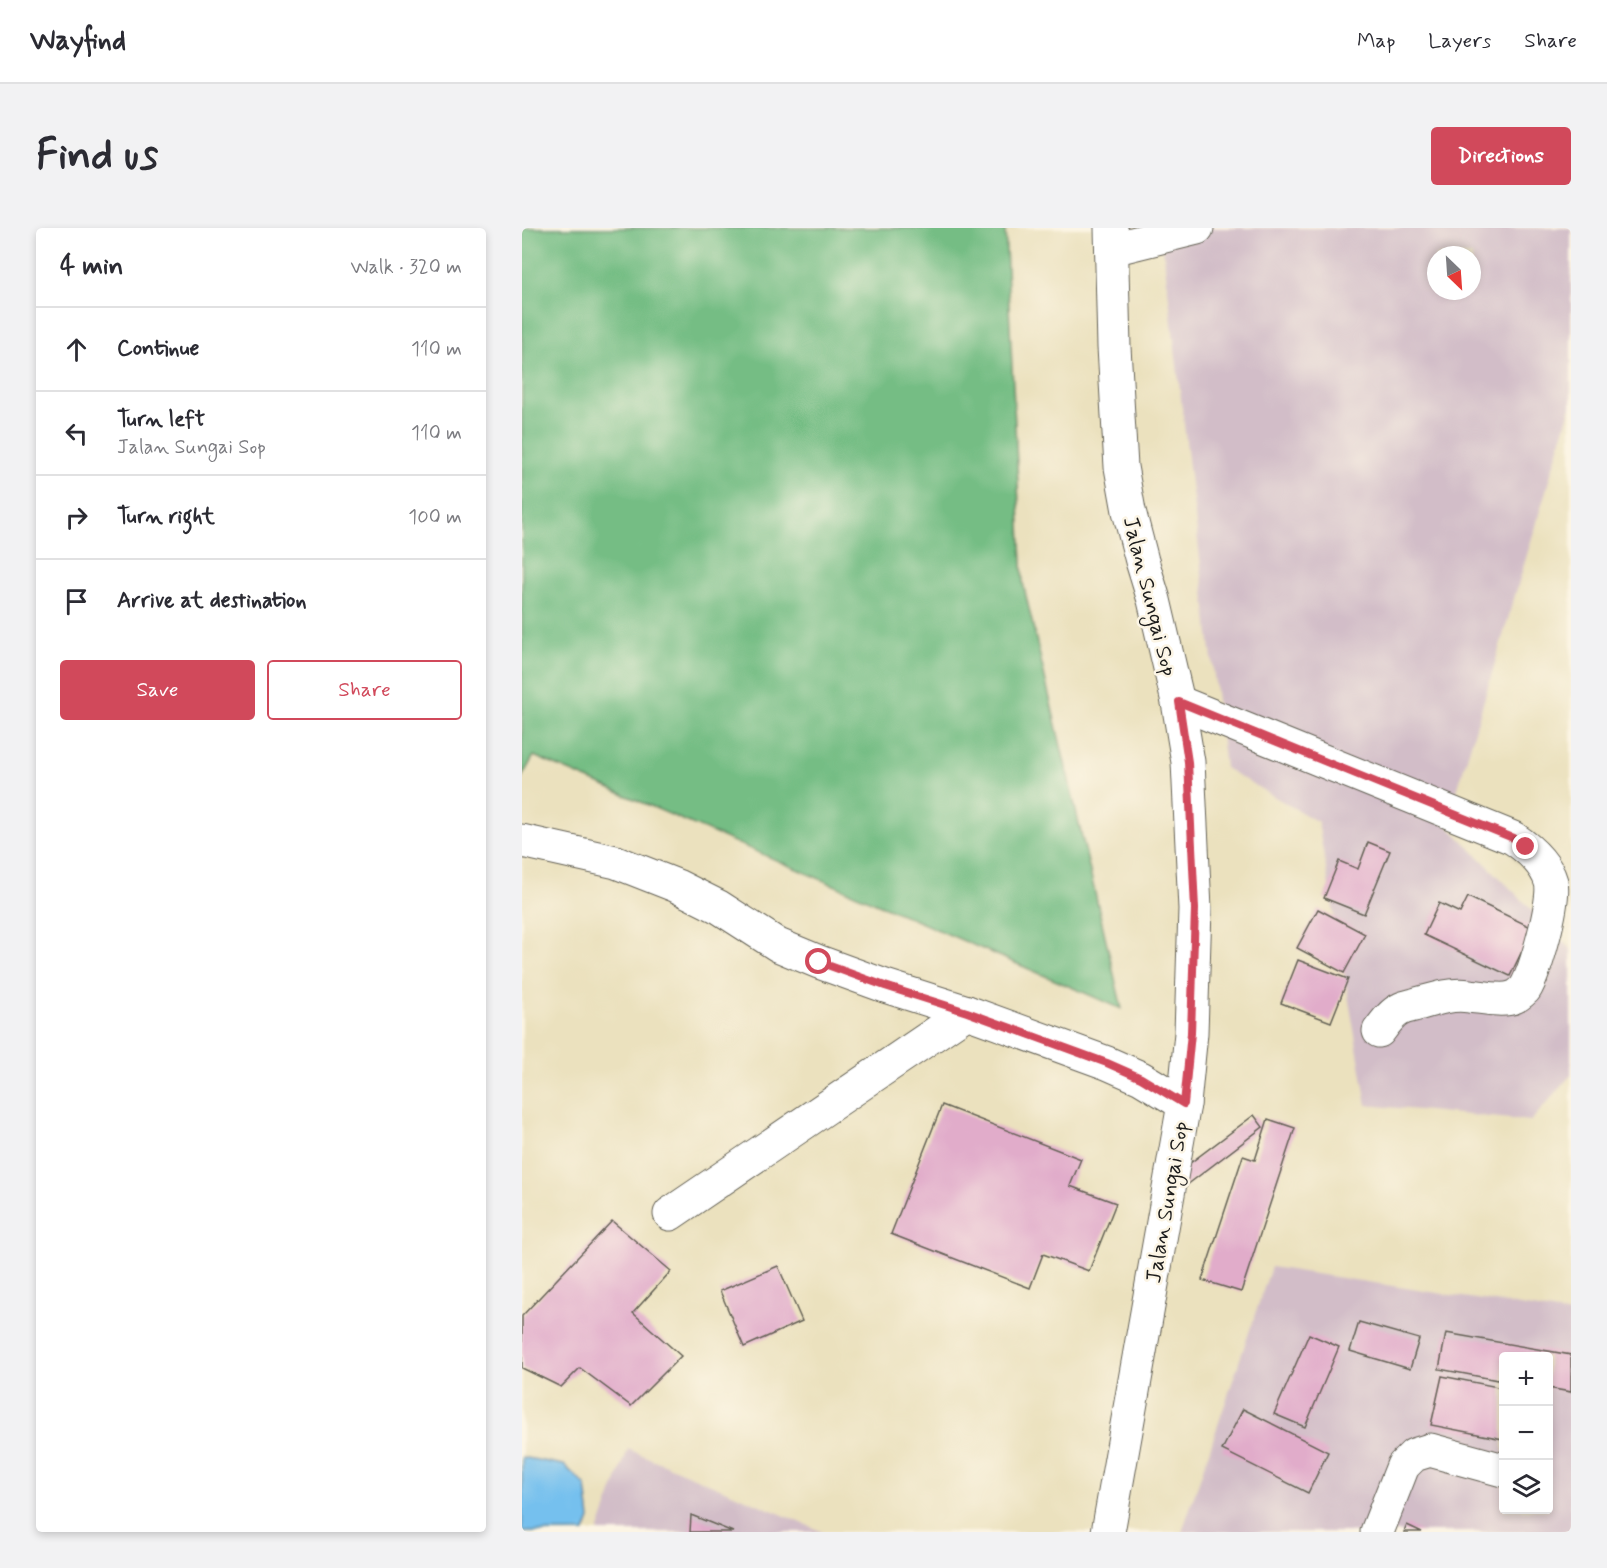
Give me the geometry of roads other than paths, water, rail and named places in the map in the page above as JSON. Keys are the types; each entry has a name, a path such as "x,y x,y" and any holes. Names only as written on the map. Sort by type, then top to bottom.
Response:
{"street":[{"path":"1111,238 1197,228"},
{"name":"Jalan Sungai Sop","path":"1108,1532 1184,1104 1191,1033 1195,909 1188,762 1179,702 1137,541 1121,467 1111,238"},
{"path":"1179,702 1513,838 1537,858 1549,876 1552,897 1538,956 1522,992 1515,998 1505,999 1464,995 1430,1001 1401,1009 1390,1017 1378,1031"},
{"path":"522,841 616,862 677,886 719,907 778,945 885,986 967,1012 1107,1063 1141,1078 1184,1104"},
{"path":"670,1214 967,1012"},
{"path":"1377,1532 1403,1466 1413,1455 1430,1450 1499,1469"}],"water":[{"path":"522,1457 564,1465 586,1486 590,1519 585,1532 522,1532"}]}
